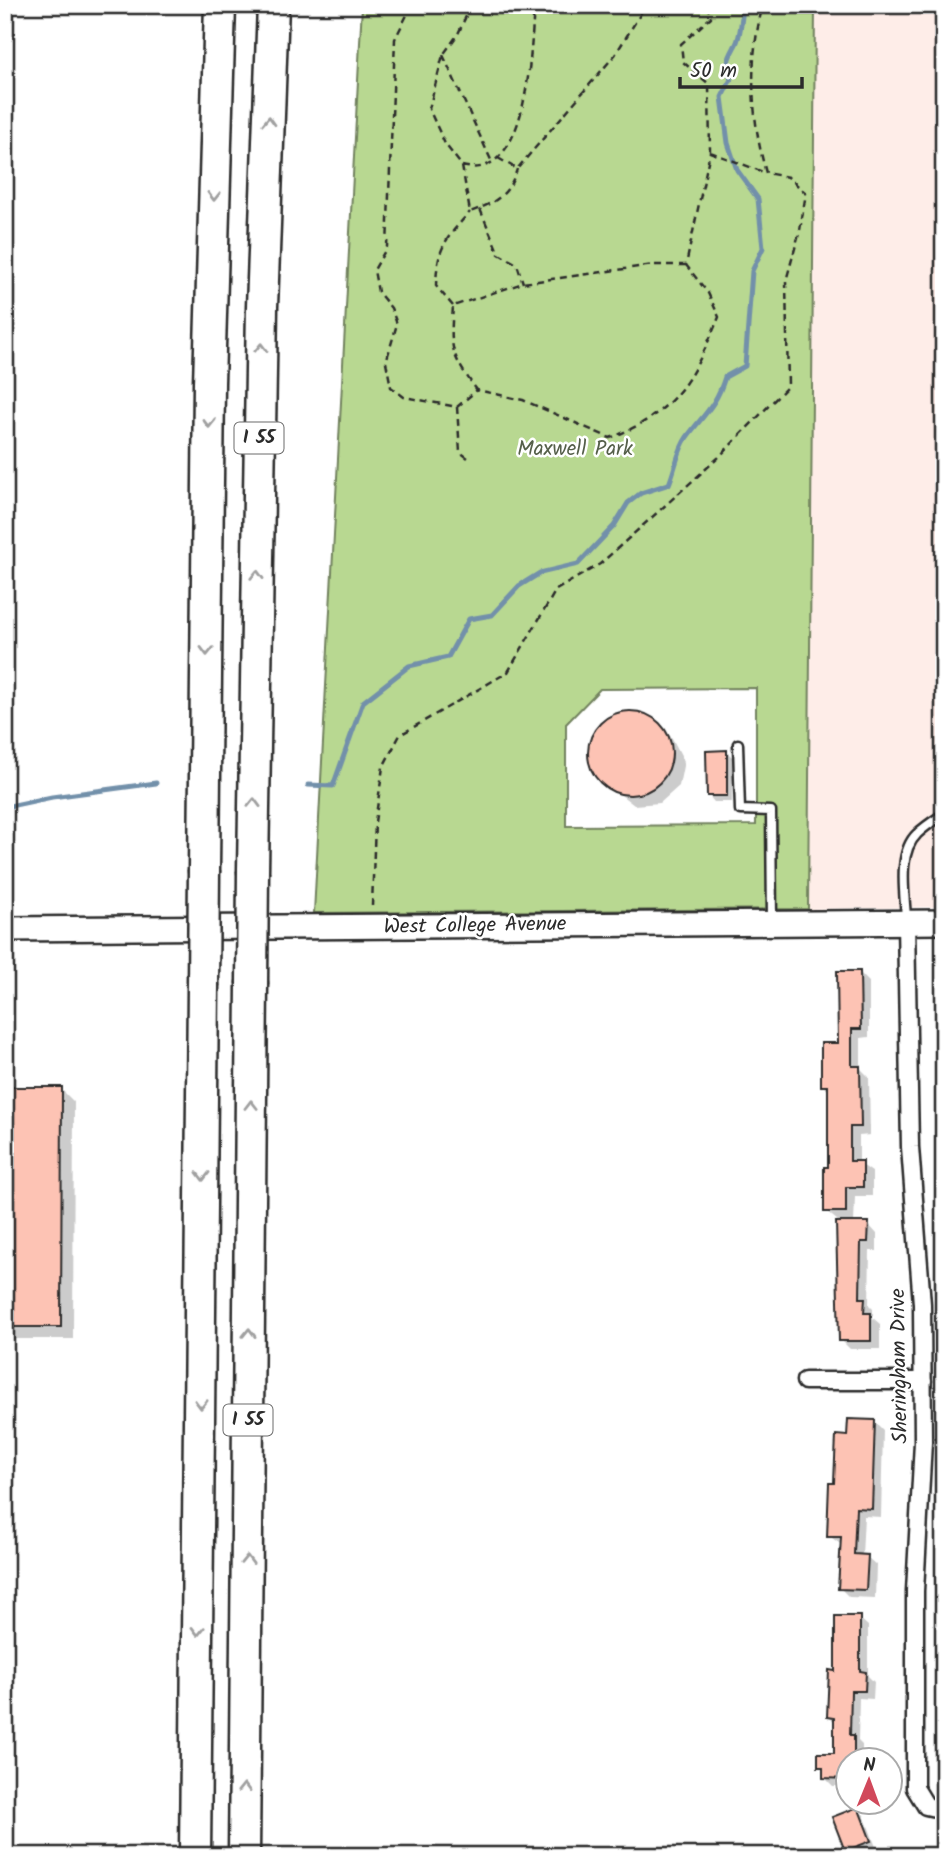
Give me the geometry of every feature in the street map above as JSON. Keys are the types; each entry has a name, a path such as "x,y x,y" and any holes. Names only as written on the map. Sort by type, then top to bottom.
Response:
{"highway":[{"name":"I 55","path":"195,1856 209,383 220,5"},
{"name":"I 55","path":"244,1856 253,871 262,307 273,5"}],"main road":[{"name":"West College Avenue","path":"5,929 944,922"}],"street":[{"name":"Sheringham Drive","path":"906,922 910,1147 922,1304 923,1381 914,1699 915,1788 926,1806 944,1810"},
{"path":"806,1381 923,1381"}],"lane":[{"path":"738,744 740,810 771,811 772,923"},
{"path":"906,922 906,855 917,834 944,814"}],"path":[{"path":"412,5 396,38 387,247 374,270 378,292 391,308 397,324 387,362 391,387 404,397 457,407"},
{"path":"470,212 463,166 445,144 429,109 443,55 458,34 471,5"},
{"path":"463,166 481,167 498,158 520,121 528,80 534,5"},
{"path":"646,5 615,55 517,169 511,189 492,205 470,212 442,243 437,260 436,286 453,306 450,345 462,370 477,390 523,400 610,438 642,426 682,390 701,360 719,317 708,293 686,265"},
{"path":"686,265 710,152 709,84 683,62 681,44 711,17 707,5"},
{"path":"763,5 755,35 752,88 758,143 766,173"},
{"path":"443,55 491,160"},
{"path":"372,927 375,822 383,767 400,735 508,672 556,590 600,564 718,458 788,386 786,281 800,230 806,193 788,177 766,173 710,152"},
{"path":"498,158 517,169"},
{"path":"480,209 499,254 517,264 523,283"},
{"path":"453,306 523,283 653,265 686,265"},
{"path":"457,407 477,390"},
{"path":"457,407 460,452 468,458"}],"shaded area":[{"path":"815,5 944,5 944,907 808,909"}],"green space":[{"name":"Maxwell Park","path":"362,5 815,5 808,909 314,913","holes":["756,688 756,825 566,826 566,724 600,689"]}],"building":[{"path":"630,711 653,718 665,730 672,753 665,776 653,788 630,795 607,788 595,776 588,753 595,730 607,718"},
{"path":"727,750 727,796 707,796 706,751"},
{"path":"837,971 860,971 861,1029 852,1029 852,1066 860,1066 861,1127 850,1127 850,1161 863,1161 863,1187 846,1187 846,1212 824,1212 824,1167 828,1167 828,1086 821,1086 821,1043 838,1043"},
{"path":"5,1087 62,1087 61,1327 5,1327"},
{"path":"836,1222 869,1222 868,1242 861,1242 860,1298 865,1298 864,1313 871,1313 871,1341 839,1341"},
{"path":"848,1419 875,1420 872,1509 856,1508 854,1554 868,1555 866,1590 838,1589 841,1537 827,1537 829,1483 834,1483 836,1435 847,1436"},
{"path":"835,1616 860,1616 860,1671 866,1672 865,1691 851,1691 850,1735 854,1735 854,1745 834,1745 834,1718 827,1717 829,1670 835,1671"},
{"path":"818,1753 834,1753 834,1778 823,1778 823,1767 818,1767"},
{"path":"861,1815 871,1841 845,1851 832,1817"}],"waterway":[{"path":"308,785 333,786 363,702 409,666 448,657 469,619 492,615 519,586 540,573 578,564 614,526 628,503 641,493 669,484 684,442 714,403 725,377 745,366 752,271 763,248 758,199 737,170 728,143 722,97 731,79 728,62 739,37 743,5"},
{"path":"5,807 52,797 156,783"}]}
